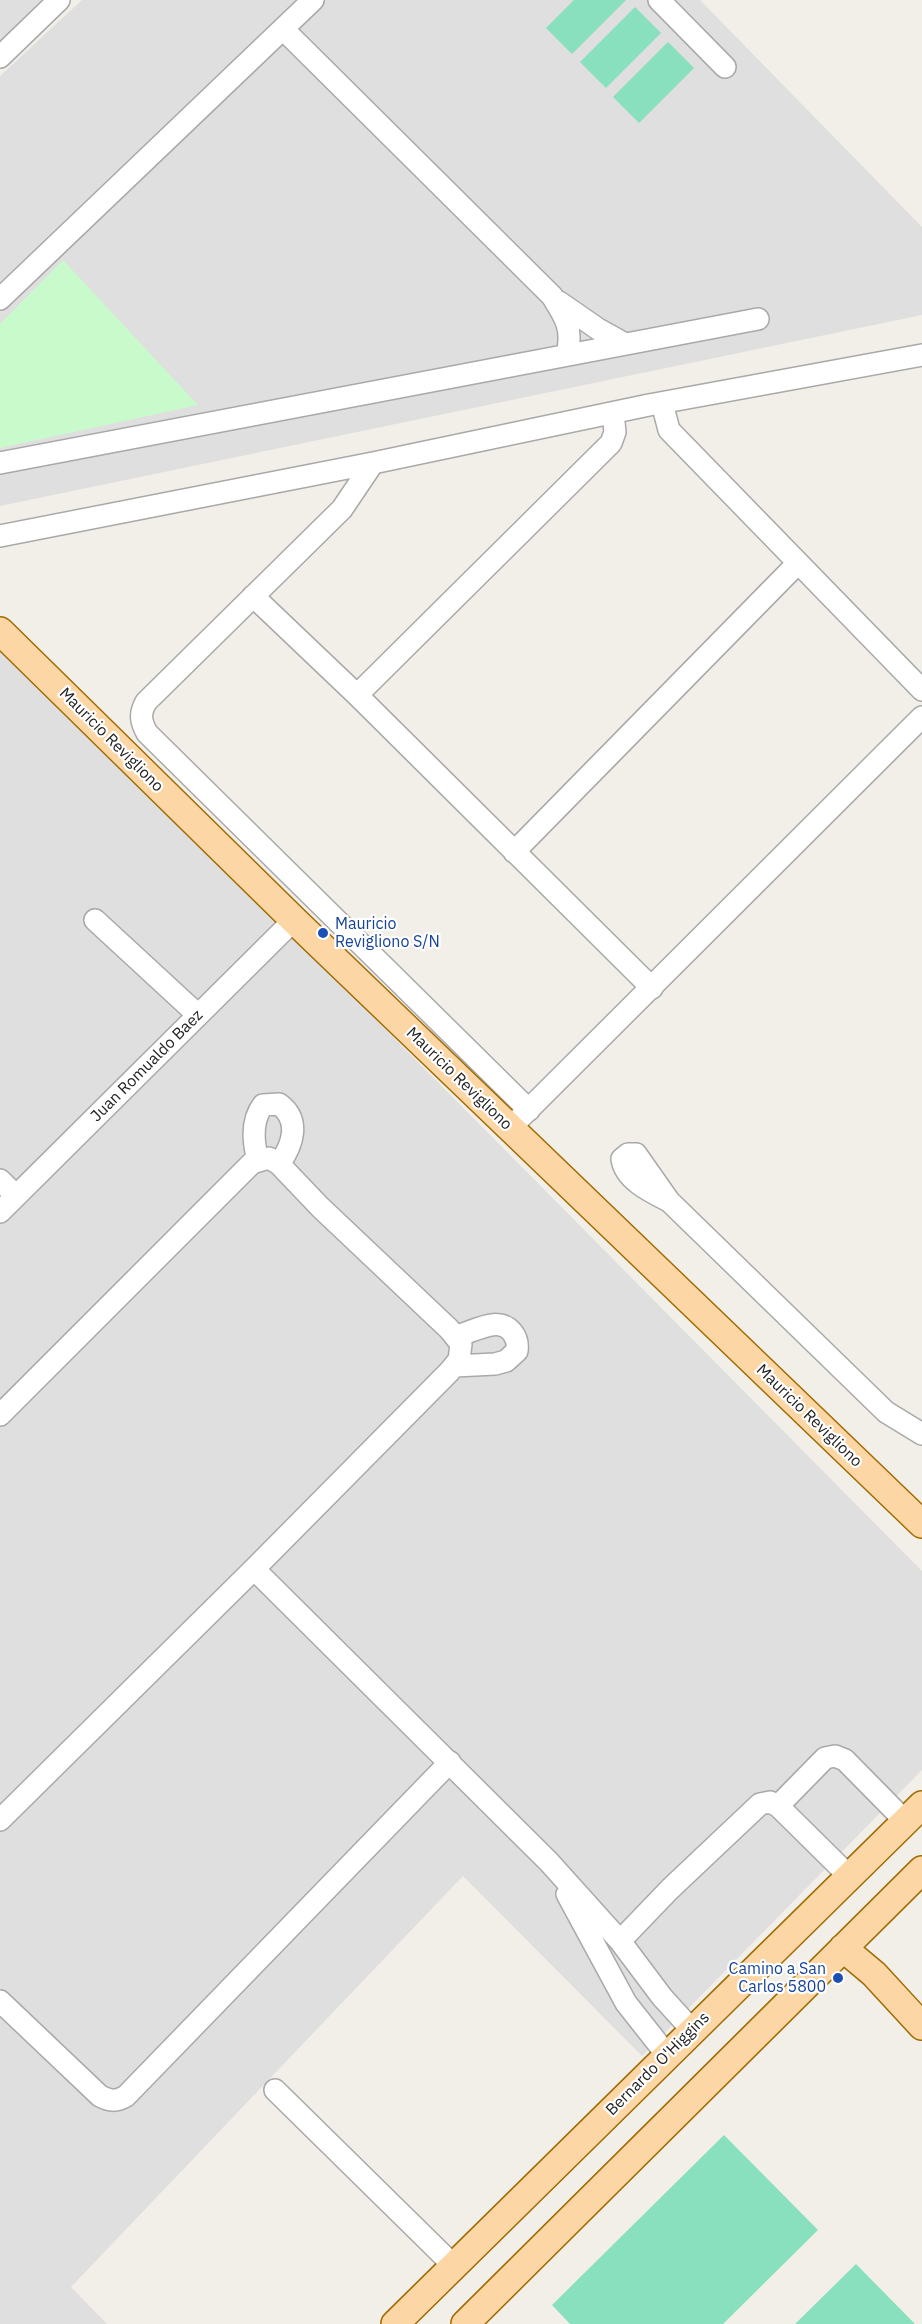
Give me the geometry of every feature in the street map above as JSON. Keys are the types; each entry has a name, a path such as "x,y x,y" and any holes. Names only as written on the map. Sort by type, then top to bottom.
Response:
{"main road":[{"name":"Mauricio Revigliono","path":"0,631 294,920 519,1119 922,1524"},
{"name":"Bernardo O'Higgins","path":"395,2324 914,1813"},
{"path":"465,2324 922,1870"},
{"path":"843,1948 874,1974 922,2026"}],"street":[{"path":"0,57 59,0"},
{"path":"0,299 313,0"},
{"path":"659,0 724,67"},
{"path":"283,29 552,296 598,329 625,344"},
{"path":"552,296 565,316 570,334 567,355"},
{"path":"0,463 758,319"},
{"path":"0,536 373,463 662,403 916,356 922,375"},
{"path":"662,403 669,430 922,690"},
{"path":"357,695 611,444 615,432 613,413"},
{"path":"373,463 342,509 146,702 141,710 141,723 147,733 519,1119 922,717"},
{"path":"514,852 797,564"},
{"path":"254,596 652,988"},
{"path":"95,920 198,1015"},
{"name":"Juan Romualdo Baez","path":"0,1212 294,920"},
{"path":"258,1160 254,1145 254,1131 258,1111 263,1105 279,1104 285,1108 294,1127 288,1151 279,1164"},
{"path":"0,1415 252,1162 269,1158 279,1164 320,1207 456,1336 461,1344 461,1352 454,1366 254,1569 0,1820"},
{"path":"0,1180 16,1196"},
{"path":"669,1201 886,1412 922,1434"},
{"path":"454,1366 506,1361 517,1351 518,1344 515,1335 507,1327 499,1324 456,1336"},
{"path":"254,1569 549,1862 620,1941 662,1997 692,2030"},
{"path":"778,1806 825,1758 836,1756 845,1760 914,1813"},
{"path":"0,2001 100,2096 109,2101 118,2101 126,2096 450,1762"},
{"path":"620,1941 670,1889 760,1804 770,1802 778,1806 849,1876"},
{"path":"549,1862 626,2003 667,2055"},
{"path":"275,2090 454,2266"}],"shaded area":[{"path":"0,0 46,0 0,46"},
{"path":"82,0 700,0 922,227 922,315 0,506 0,76"},
{"path":"0,650 301,944 922,1571 922,1770 642,2056 463,1876 71,2287 107,2324 0,2324"}],"green space":[{"path":"574,0 626,0 572,54 546,28"},
{"path":"635,7 661,33 606,88 580,62"},
{"path":"668,42 694,68 639,123 613,97"},
{"path":"63,260 198,405 0,448 0,324"},
{"path":"724,2135 818,2230 723,2324 570,2324 552,2305"},
{"path":"856,2264 915,2324 795,2324"}],"place":[{"name":"Mauricio Revigliono S/N","path":"323,933"},
{"name":"Camino a San Carlos 5800","path":"838,1978"}]}
